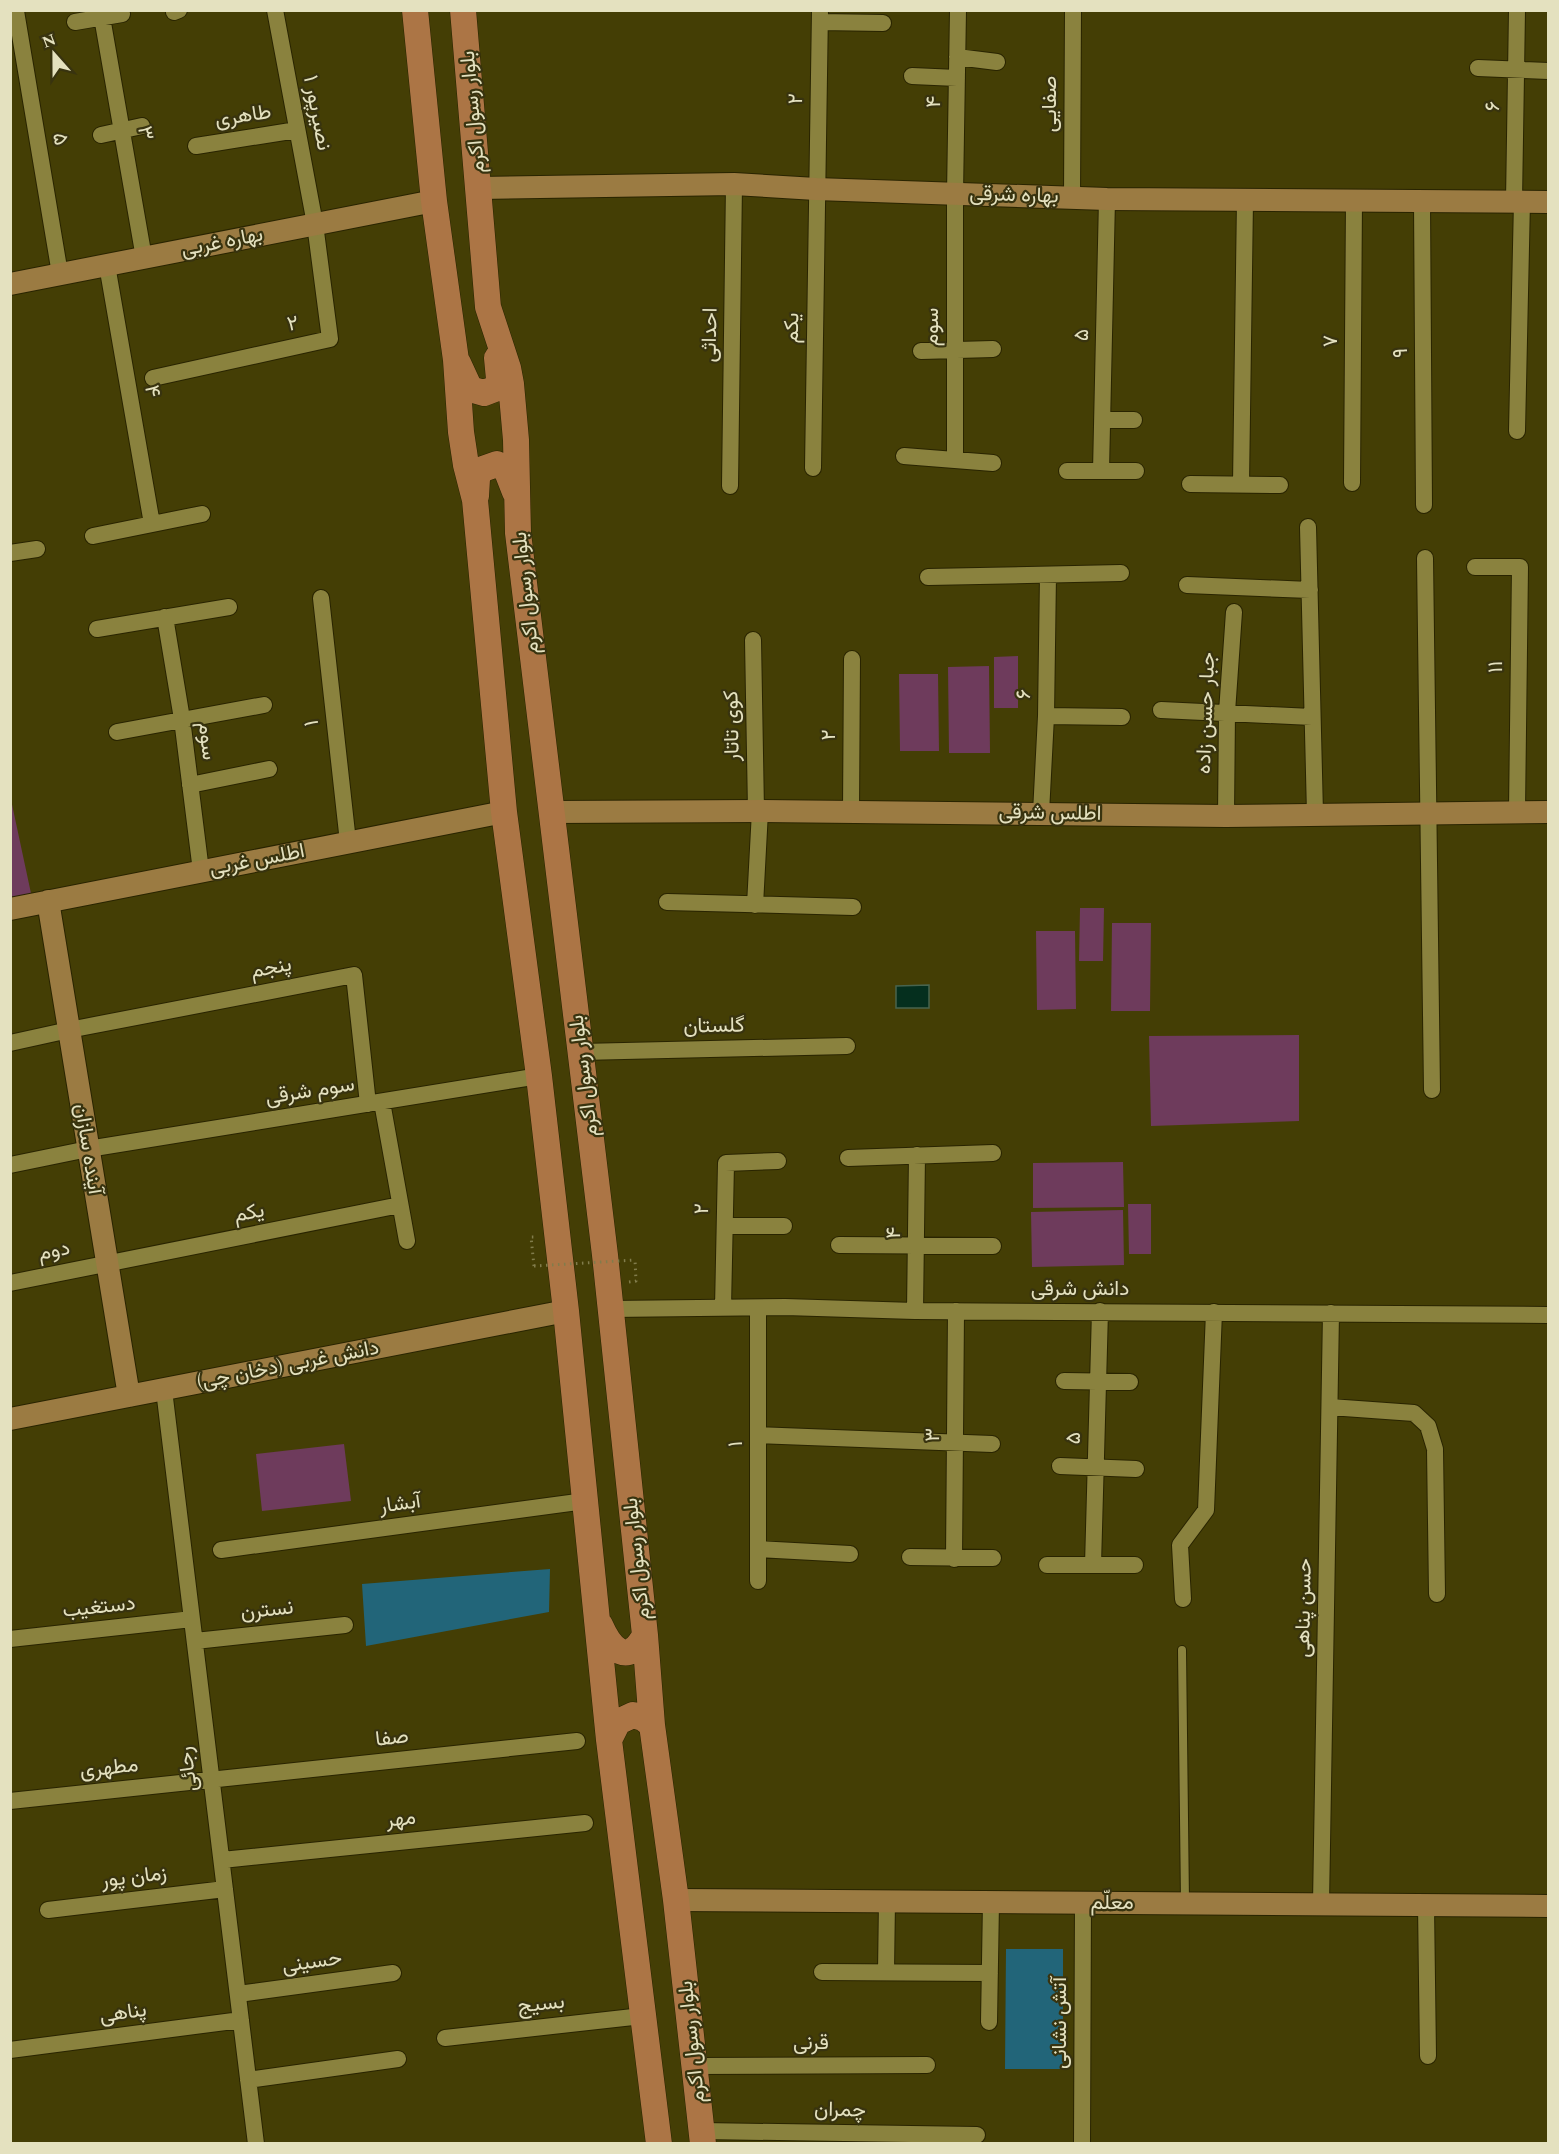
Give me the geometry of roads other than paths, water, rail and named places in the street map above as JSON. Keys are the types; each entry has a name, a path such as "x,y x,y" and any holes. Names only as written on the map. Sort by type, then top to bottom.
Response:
{"main road":[{"name":"بلوار رسول اکرم","path":"415,10 434,201 456,360 461,432 466,465 476,500 504,812 539,1076 566,1311 609,1740 658,2144"},
{"name":"بلوار رسول اکرم","path":"463,10 488,307 511,384 516,440 518,533 611,1309 645,1635 652,1725 676,1900 703,2137"},
{"path":"456,360 470,388 484,393 496,388 499,379 496,362 497,337"},
{"path":"476,500 480,470 497,464 506,469 518,501"},
{"path":"598,1623 613,1648 619,1652 630,1652 639,1646 645,1635"},
{"path":"609,1740 618,1722 633,1715 643,1718 652,1725"}],"street":[{"name":"نصیرپور ۱","path":"275,10 315,224"},
{"name":"۴","path":"955,194 958,10"},
{"name":"صفایی","path":"1072,197 1073,10"},
{"name":"۶","path":"1517,10 1517,431"},
{"name":"۵","path":"16,11 60,274"},
{"path":"75,22 122,14"},
{"path":"820,16 883,23"},
{"name":"۲","path":"816,189 820,16"},
{"name":"۳","path":"102,17 144,258"},
{"path":"957,57 997,62"},
{"path":"1478,68 1548,71"},
{"path":"912,76 957,78"},
{"path":"101,135 142,126"},
{"name":"طاهری","path":"196,146 297,130"},
{"name":"بهاره شرقی","path":"479,188 734,184 1107,199 1548,201"},
{"name":"احداثی","path":"730,486 734,184"},
{"name":"یکم","path":"813,468 816,189"},
{"name":"سوم","path":"955,194 955,460"},
{"name":"۵","path":"1101,471 1107,199"},
{"path":"1241,484 1245,200"},
{"name":"بهاره غربی","path":"10,284 434,201"},
{"name":"۷","path":"1352,483 1354,201"},
{"name":"۹","path":"1422,201 1424,505"},
{"name":"۲","path":"153,378 330,339 315,224"},
{"name":"۴","path":"107,265 152,524"},
{"path":"921,351 993,349"},
{"path":"1102,420 1134,420"},
{"path":"903,456 993,464"},
{"path":"1067,471 1136,471"},
{"path":"1190,484 1280,485"},
{"path":"93,536 202,514"},
{"path":"1308,527 1315,814"},
{"path":"10,553 37,549"},
{"path":"1425,558 1432,1090"},
{"name":"۱۱","path":"1475,567 1520,567 1517,812"},
{"path":"928,577 1121,573"},
{"name":"۶","path":"1041,813 1047,716 1048,575"},
{"path":"1187,585 1310,590"},
{"name":"۱","path":"321,598 348,842"},
{"path":"97,629 229,607"},
{"name":"جبار حسن زاده","path":"1226,816 1227,712 1234,612"},
{"name":"سوم","path":"165,617 182,719 201,871"},
{"name":"کوی تاتار","path":"753,640 758,811 755,904"},
{"name":"۲","path":"851,812 852,659"},
{"path":"117,732 264,705"},
{"path":"1161,710 1312,717"},
{"path":"1047,716 1122,717"},
{"path":"190,785 269,768"},
{"name":"اطلس شرقی","path":"552,812 758,811 1226,816 1548,812"},
{"name":"اطلس غربی","path":"10,909 504,812"},
{"name":"آینده سازان","path":"48,901 129,1396"},
{"path":"667,902 853,907"},
{"name":"پنجم","path":"69,1030 354,975 375,1103"},
{"path":"10,1043 69,1030"},
{"name":"گلستان","path":"581,1052 847,1046"},
{"name":"سوم شرقی","path":"10,1165 88,1149 539,1076"},
{"path":"375,1103 407,1241"},
{"path":"848,1158 993,1153"},
{"name":"۴","path":"915,1311 918,1155"},
{"name":"۲","path":"723,1308 726,1163 778,1161"},
{"name":"یکم","path":"107,1264 400,1205"},
{"path":"725,1226 784,1226"},
{"path":"839,1245 993,1246"},
{"name":"دوم","path":"10,1283 107,1264"},
{"name":"۱","path":"758,1308 758,1581"},
{"name":"دانش شرقی","path":"611,1309 758,1308 1548,1315"},
{"name":"دانش غربی (دخان چی)","path":"10,1419 566,1311"},
{"name":"۳","path":"954,1559 956,1311"},
{"name":"۵","path":"1093,1565 1100,1311"},
{"path":"1183,1599 1179,1545 1206,1510 1214,1312"},
{"name":"حسن پناهی","path":"1321,1904 1331,1313"},
{"path":"1064,1381 1130,1382"},
{"name":"رجائی","path":"164,1390 256,2144"},
{"path":"1330,1407 1414,1413 1428,1426 1435,1449 1437,1594"},
{"path":"758,1435 992,1444"},
{"path":"1060,1466 1136,1469"},
{"name":"آبشار","path":"220,1550 585,1501"},
{"path":"758,1549 850,1554"},
{"path":"909,1557 993,1558"},
{"path":"1047,1565 1135,1565"},
{"name":"دستغیب","path":"10,1639 192,1619"},
{"name":"نسترن","path":"195,1641 345,1625"},
{"name":"صفا","path":"212,1780 577,1741"},
{"name":"مطهری","path":"10,1801 212,1780"},
{"name":"مهر","path":"222,1860 585,1823"},
{"name":"زمان پور","path":"48,1910 225,1888"},
{"name":"معلّم","path":"676,1900 1548,1906"},
{"path":"886,1972 887,1901"},
{"path":"989,2022 991,1902"},
{"name":"آتش نشانی","path":"1083,1902 1083,2144"},
{"path":"1426,1905 1428,2056"},
{"path":"822,1972 990,1972"},
{"name":"حسینی","path":"238,1994 393,1973"},
{"name":"بسیج","path":"445,2038 642,2016"},
{"name":"پناهی","path":"10,2050 241,2020"},
{"path":"249,2080 398,2059"},
{"name":"قرنی","path":"695,2067 927,2064"},
{"name":"چمران","path":"703,2137 977,2135"}],"lane":[{"path":"1182,1650 1185,1903"}]}
